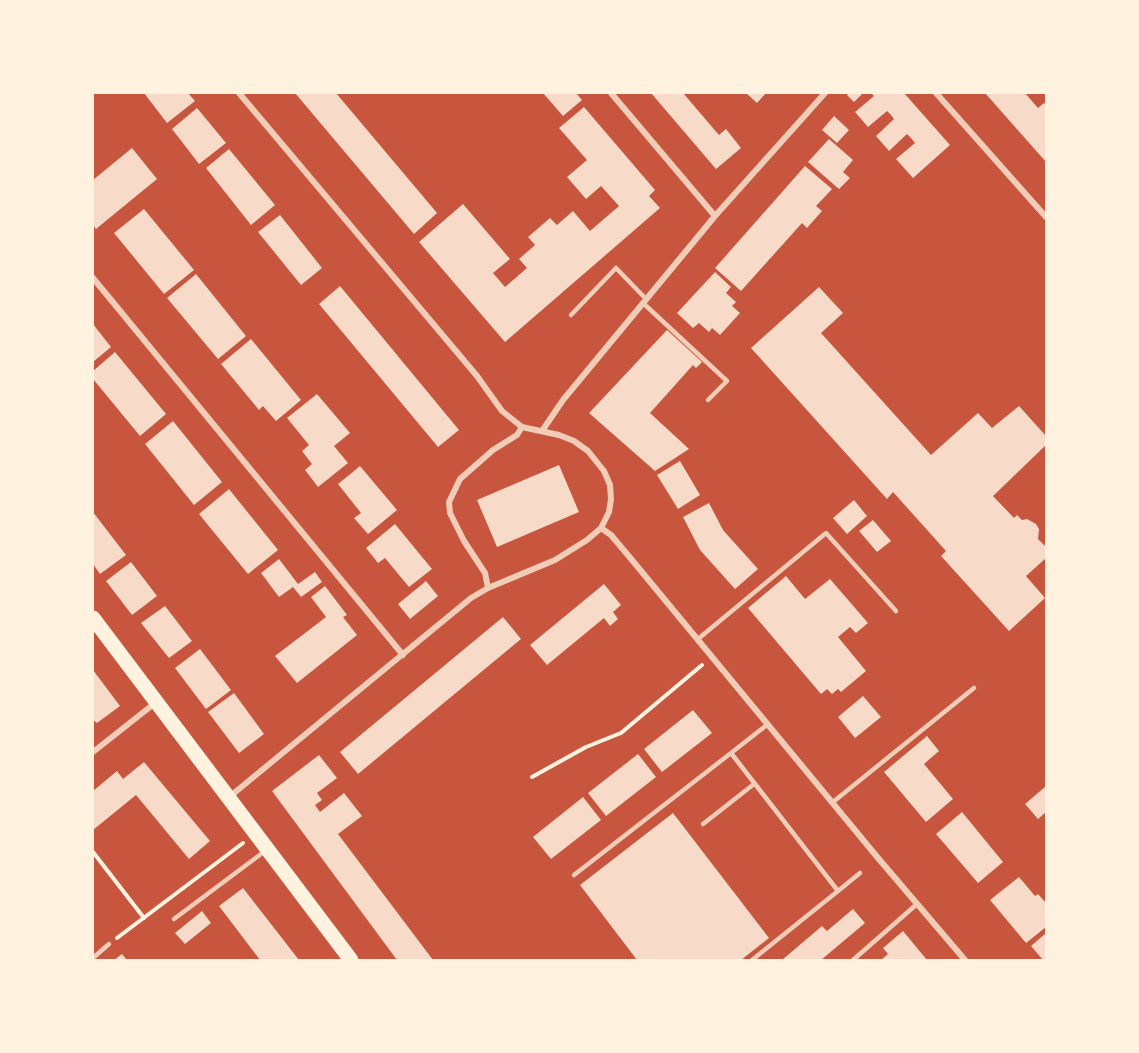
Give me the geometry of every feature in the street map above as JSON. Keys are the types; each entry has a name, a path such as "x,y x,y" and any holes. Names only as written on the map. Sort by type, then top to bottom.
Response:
{"main road":[{"path":"93,618 351,960"}],"street":[{"path":"228,799 471,598 488,588 555,560 587,540 601,528 609,512 611,499 610,485 604,471 588,451 574,441 522,427 502,411 477,376 239,93"},
{"path":"611,93 715,216"},
{"path":"542,431 563,400 715,216 825,93"},
{"path":"936,93 1046,217"},
{"path":"93,278 403,656"},
{"path":"488,588 485,573 464,541 450,513 449,502 460,479 493,450 517,435 522,427"},
{"path":"601,528 611,535 965,960"},
{"path":"93,752 155,703"}],"lane":[{"path":"572,315 616,268 645,301 728,381 708,400"},
{"path":"698,639 826,533 896,611"},
{"path":"833,802 974,688"},
{"path":"574,875 768,724"},
{"path":"731,753 838,891"},
{"path":"703,824 754,784"},
{"path":"174,919 267,850"},
{"path":"753,960 860,873"},
{"path":"853,960 917,904"},
{"path":"93,958 109,944"}],"path":[{"path":"532,777 586,747 621,733 712,657"},
{"path":"109,944 255,834"},
{"path":"93,852 144,918"}],"building":[{"path":"144,93 188,93 195,101 167,123"},
{"path":"295,93 336,93 437,213 414,234"},
{"path":"543,93 576,93 582,100 563,116"},
{"path":"651,93 683,93 719,135 726,129 741,148 716,169"},
{"path":"746,93 766,93 757,103"},
{"path":"863,93 854,102 847,95"},
{"path":"871,93 904,93 950,145 913,178 896,159 915,143 911,138 907,134 889,151 876,136 894,119 891,115 887,111 868,127 855,112 874,96"},
{"path":"985,93 1025,93 1038,108 1044,103 1046,105 1046,162"},
{"path":"584,107 655,190 649,196 660,208 505,342 419,242 463,204 510,259 493,273 505,287 527,268 519,259 535,245 528,237 550,218 557,225 573,211 590,231 619,206 601,186 586,199 567,177 587,160 559,128"},
{"path":"197,108 226,143 199,164 172,129"},
{"path":"834,116 849,130 837,143 822,130"},
{"path":"829,139 853,160 843,172 850,178 839,189 808,162"},
{"path":"132,148 157,179 96,229 93,225 93,180"},
{"path":"229,149 275,205 251,225 206,168"},
{"path":"805,166 832,189 816,206 822,211 807,228 802,223 741,291 715,268"},
{"path":"144,209 194,270 164,294 114,233"},
{"path":"280,215 322,268 301,285 258,232"},
{"path":"715,272 731,287 726,293 736,302 732,306 740,313 720,335 712,328 709,332 699,323 693,328 677,313"},
{"path":"196,274 246,336 218,359 167,298"},
{"path":"340,286 459,430 438,447 319,304"},
{"path":"819,287 843,313 821,333 931,455 978,413 992,428 1019,406 1046,436 1046,445 993,496 1014,518 1017,515 1022,520 1027,519 1036,524 1039,529 1038,539 1046,547 1046,558 1026,576 1045,598 1009,631 941,556 946,551 893,492 887,499 751,348"},
{"path":"93,324 111,347 93,362"},
{"path":"667,330 702,362 696,368 693,365 650,413 689,449 655,471 589,413"},
{"path":"251,339 301,400 276,421 263,406 259,410 221,364"},
{"path":"115,352 166,414 140,436 93,379 93,371"},
{"path":"317,394 350,433 334,446 348,463 318,487 305,470 312,464 302,451 309,445 287,418"},
{"path":"173,421 222,482 194,505 145,444"},
{"path":"680,461 700,495 678,509 657,475"},
{"path":"559,465 579,512 497,547 477,500"},
{"path":"360,466 397,510 368,534 354,518 361,513 338,484"},
{"path":"229,489 278,550 248,574 199,514"},
{"path":"854,500 867,516 847,534 833,518"},
{"path":"709,503 723,530 758,569 735,589 700,550 683,517"},
{"path":"93,512 126,555 100,574 93,564"},
{"path":"873,520 891,541 877,552 859,531"},
{"path":"395,524 432,569 409,587 385,558 378,563 366,548"},
{"path":"279,559 298,584 315,572 322,582 301,597 293,587 279,597 261,573"},
{"path":"131,562 157,596 132,615 106,581"},
{"path":"786,576 805,599 830,579 868,623 856,633 850,627 838,637 866,671 841,692 838,689 832,694 827,689 821,694 748,608"},
{"path":"426,581 438,596 410,619 398,604"},
{"path":"604,584 621,605 613,612 618,619 610,626 604,618 547,665 530,645"},
{"path":"325,586 347,615 343,617 357,635 297,683 275,656 326,617 311,597"},
{"path":"165,606 192,641 169,658 141,623"},
{"path":"503,617 521,639 358,774 340,752"},
{"path":"200,649 231,690 206,709 175,668"},
{"path":"93,670 120,706 97,723 93,720"},
{"path":"234,693 264,734 239,753 208,712"},
{"path":"863,696 881,717 855,738 838,717"},
{"path":"693,710 712,733 662,772 644,749"},
{"path":"927,736 939,751 924,764 953,799 926,822 884,772"},
{"path":"638,754 656,777 606,816 588,793"},
{"path":"319,755 337,778 317,793 322,800 315,805 320,812 344,793 362,816 338,834 433,960 397,960 272,791"},
{"path":"144,762 210,841 189,859 136,795 93,830 93,791 117,771 123,779"},
{"path":"1046,786 1046,812 1038,819 1025,804"},
{"path":"583,797 601,820 551,859 533,837"},
{"path":"962,812 1003,862 978,883 936,834"},
{"path":"673,813 769,938 741,960 637,960 580,885"},
{"path":"1019,877 1035,896 1038,894 1046,903 1046,927 1026,943 990,900"},
{"path":"243,888 299,960 260,960 219,906"},
{"path":"853,909 865,923 821,960 782,960 822,926 827,931"},
{"path":"202,911 211,923 185,944 175,933"},
{"path":"903,931 927,960 881,960 888,954 883,948"},
{"path":"1046,933 1046,960 1043,960 1031,946"},
{"path":"122,954 127,960 114,960"}]}
